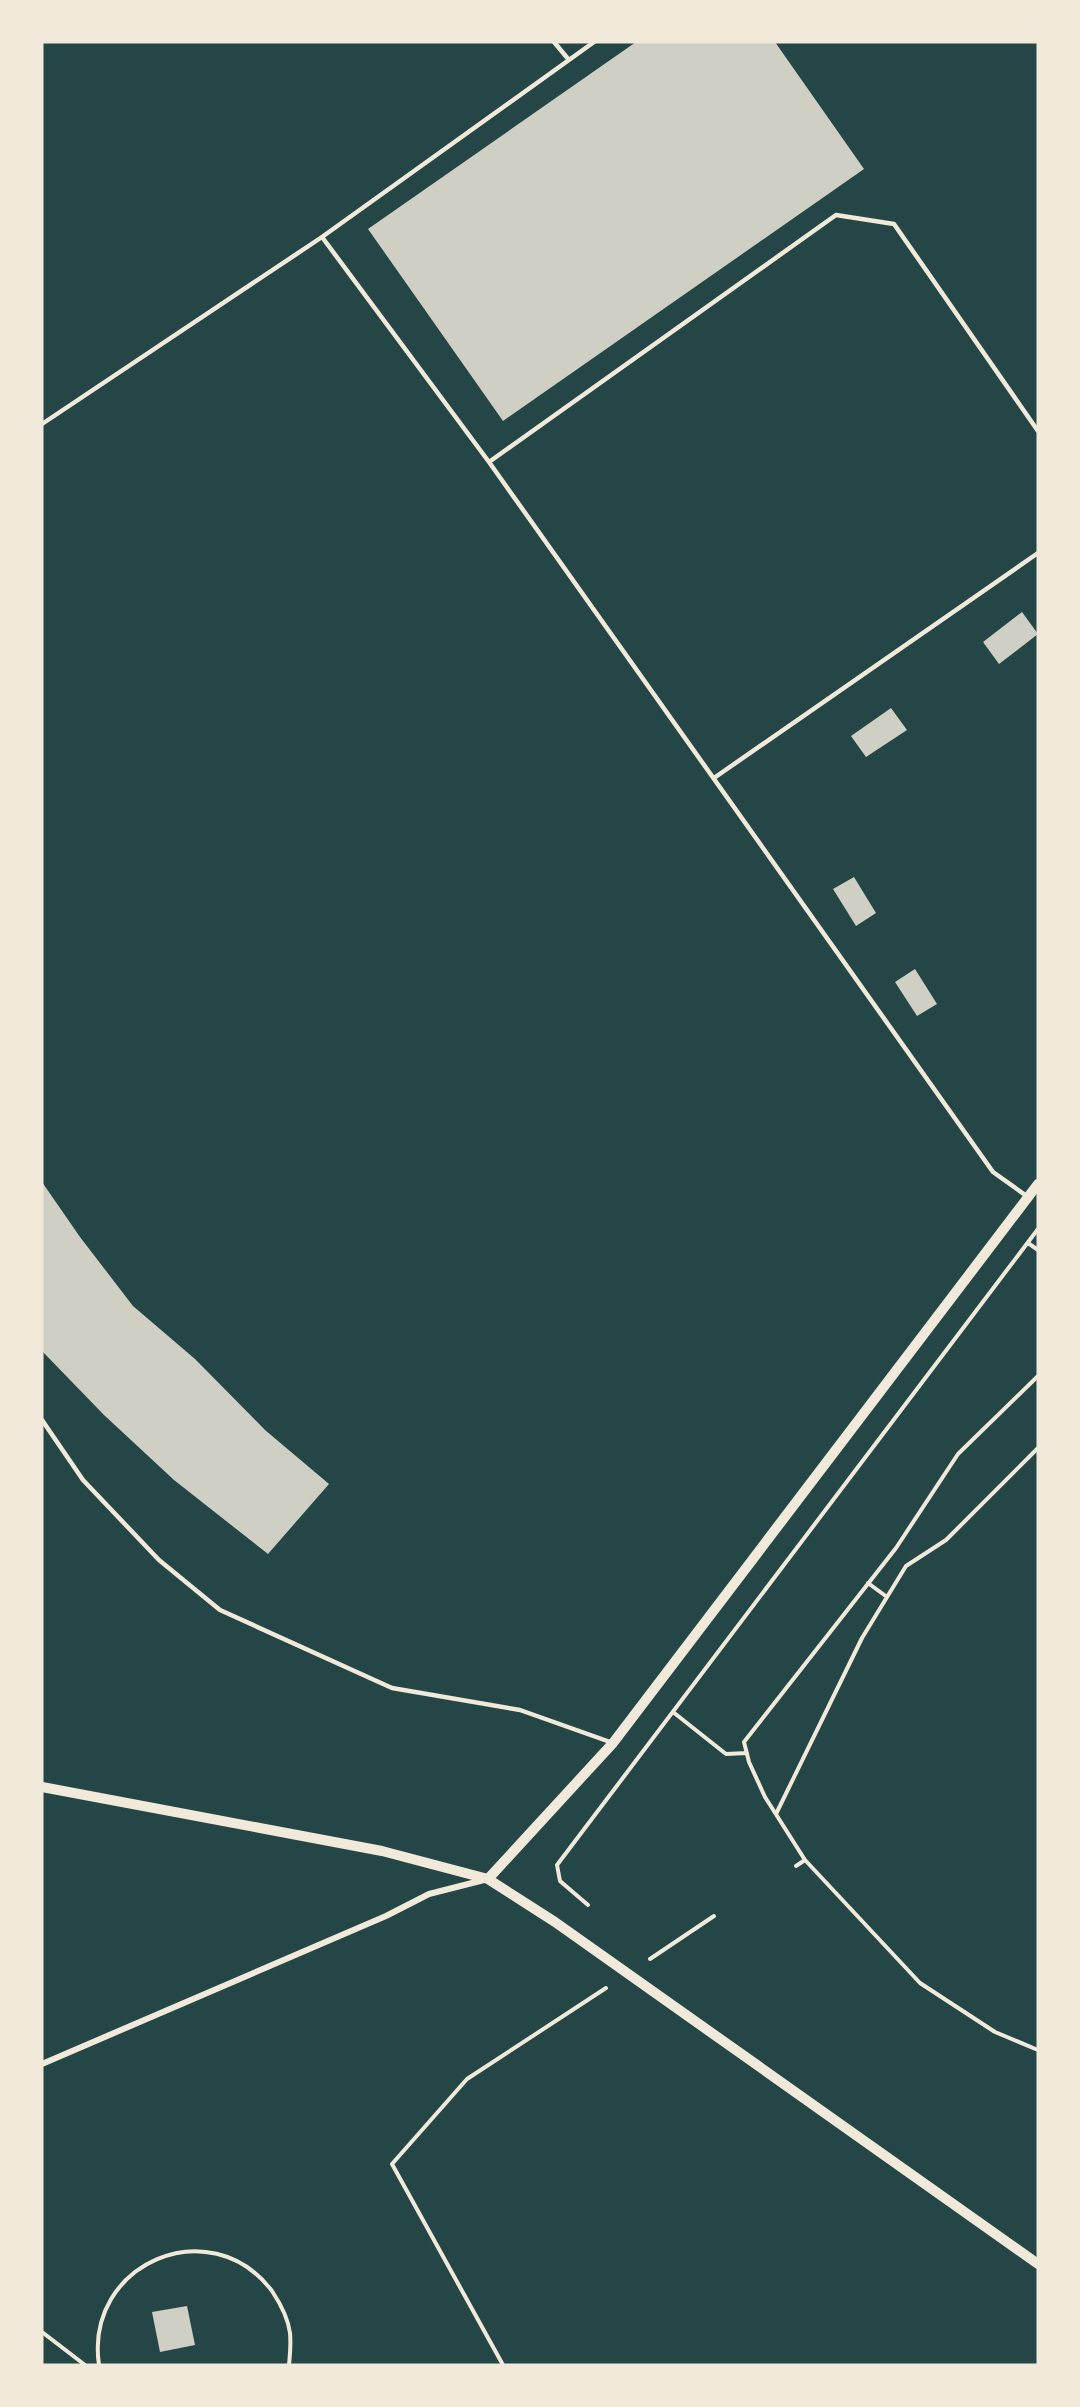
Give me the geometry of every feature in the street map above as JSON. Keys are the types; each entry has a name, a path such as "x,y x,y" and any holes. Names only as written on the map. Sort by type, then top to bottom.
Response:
{"street":[{"path":"42,2064 386,1916 429,1894 488,1879 612,1743 1038,1184"},
{"path":"42,1787 381,1851 488,1879 555,1922 1038,2264"}],"lane":[{"path":"554,42 569,60"},
{"path":"42,424 322,237 594,42"},
{"path":"489,462 836,215 894,224 1038,431"},
{"path":"322,237 489,462 993,1172 1029,1198"},
{"path":"714,778 1038,553"},
{"path":"42,1420 83,1480 159,1560 220,1610 392,1688 520,1710 612,1743"}],"path":[{"path":"588,1905 560,1881 557,1865 1038,1229"},
{"path":"1028,1243 1038,1250"},
{"path":"1038,1376 958,1454 896,1548 744,1742 765,1797 805,1860 920,1983 996,2032 1038,2050"},
{"path":"776,1814 862,1638 906,1566 946,1540 1038,1448"},
{"path":"868,1583 887,1597"},
{"path":"673,1712 726,1754 747,1753"},
{"path":"796,1866 805,1860"},
{"path":"569,1903 574,1893"},
{"path":"644,1963 714,1916"},
{"path":"503,2365 392,2164 467,2079 614,1982"},
{"path":"99,2365 96,2346 102,2315 118,2287 142,2265 171,2253 203,2251 234,2259 261,2277 280,2302 290,2332 289,2365"},
{"path":"42,2332 85,2365"}],"shaded area":[{"path":"42,42 1038,42 1038,2365 42,2365"}],"building":[{"path":"636,42 775,42 864,169 503,421 368,229"},
{"path":"1022,612 1038,634 999,664 983,642"},
{"path":"891,708 907,730 866,757 851,736"},
{"path":"854,877 876,913 856,926 833,889"},
{"path":"915,969 937,1004 917,1016 895,982"},
{"path":"42,1182 80,1237 133,1306 195,1359 265,1430 329,1484 268,1554 174,1480 104,1415 42,1351"},
{"path":"187,2306 195,2345 160,2352 152,2312"}]}
